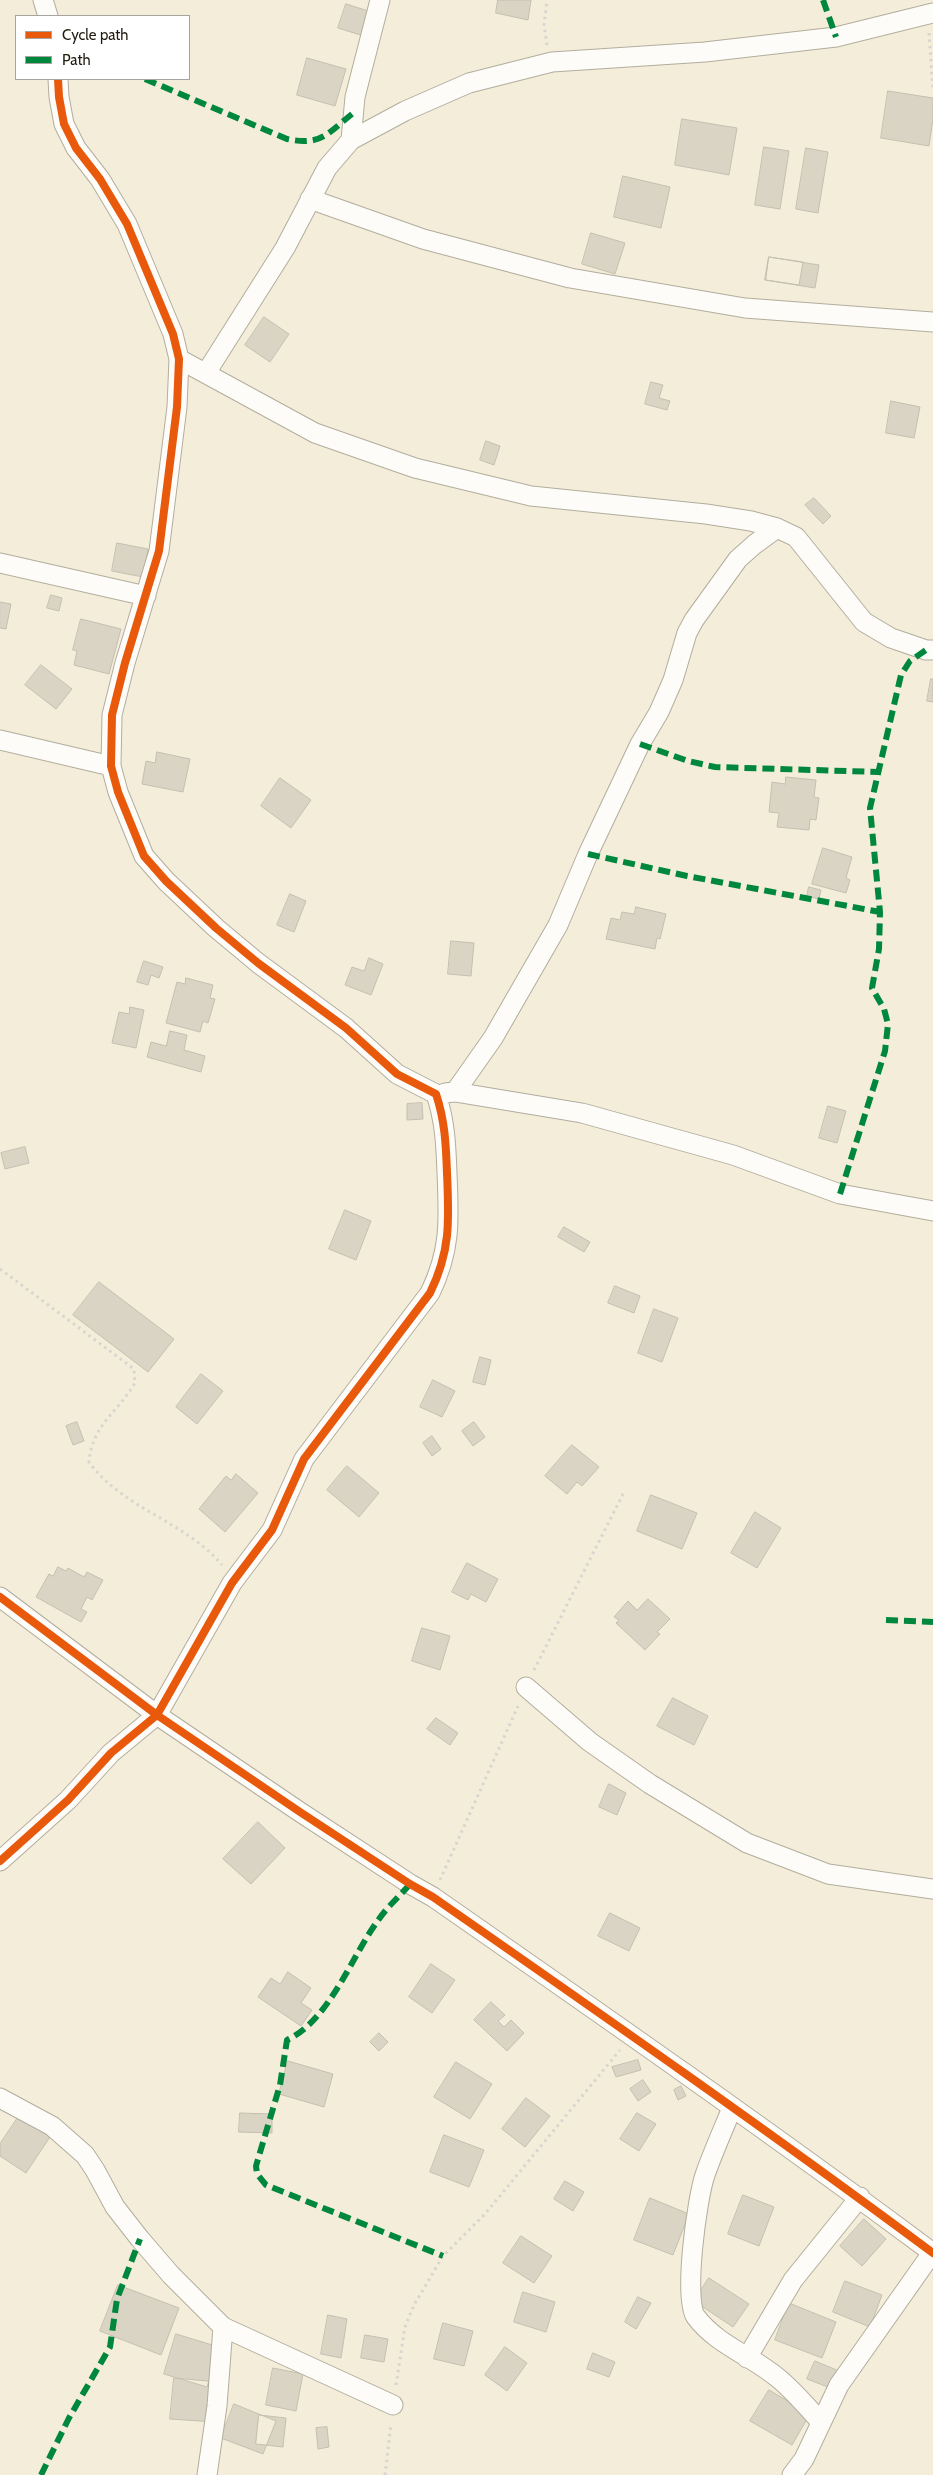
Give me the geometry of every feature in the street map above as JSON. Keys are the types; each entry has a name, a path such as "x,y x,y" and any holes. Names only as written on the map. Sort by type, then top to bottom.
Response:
{"street":[{"path":"43,0 48,15"},
{"path":"351,140 354,97 380,0"},
{"path":"206,373 285,248 310,198 328,168 351,140 405,110 469,83 552,62 705,52 836,37 930,14"},
{"path":"58,80 64,124 76,148 100,179 127,224 173,334 179,359 177,407 159,552 125,663 112,715 110,766 118,792 144,856 166,881 216,928 258,963 346,1028 397,1074 436,1094 455,1092 591,1115 733,1155 840,1194 933,1211"},
{"path":"310,198 423,239 570,278 745,308 933,322"},
{"path":"179,359 315,433 414,468 531,496 706,514 777,528 796,537 864,622 892,638 926,650 933,650"},
{"path":"455,1092 493,1038 558,925 596,836 640,744 659,712 673,680 687,633 694,620 738,559 777,528"},
{"path":"0,563 146,596"},
{"path":"0,740 110,766"},
{"path":"0,1861 68,1800 111,1753 157,1714 232,1583 272,1530 304,1460 430,1293 440,1273 449,1231 446,1142 443,1116 436,1094"},
{"path":"0,1597 157,1714 308,1817 433,1897 633,2035 732,2108 860,2197 933,2253 839,2385 804,2459 792,2475"},
{"path":"526,1687 590,1742 650,1784 747,1843 828,1874 933,1889"},
{"path":"0,2098 52,2126 85,2155 115,2207 135,2233 171,2275 223,2327 393,2405"},
{"path":"732,2108 705,2176 700,2195 690,2300 694,2316 723,2343 778,2378 821,2422"},
{"path":"747,2358 793,2280 860,2197"},
{"path":"207,2475 217,2406 223,2327"}],"path":[{"path":"547,0 544,25 552,62"},
{"path":"930,14 933,90"},
{"path":"0,1269 134,1369 135,1383 95,1435 90,1446 89,1462 110,1485 212,1553 228,1572 232,1583"},
{"path":"385,2475 389,2459 393,2405 405,2327 414,2305 443,2256 485,2214 567,2111 633,2035"}],"building":[{"path":"498,0 531,0 528,20 496,13"},
{"path":"346,4 378,14 370,38 338,28"},
{"path":"307,58 346,69 335,106 297,95"},
{"path":"888,91 933,98 933,119 929,146 881,138"},
{"path":"682,119 737,128 729,175 675,165"},
{"path":"764,147 789,151 780,209 755,205"},
{"path":"806,148 828,152 818,213 796,209"},
{"path":"623,176 670,187 661,228 614,217"},
{"path":"591,233 625,243 615,274 582,264"},
{"path":"769,257 819,265 815,288 765,280"},
{"path":"769,257 803,262 799,285 766,280"},
{"path":"264,317 289,334 270,362 245,345"},
{"path":"651,382 663,385 659,398 670,401 667,410 645,404"},
{"path":"891,401 920,407 914,438 886,433"},
{"path":"486,441 500,446 494,465 480,460"},
{"path":"814,498 831,516 823,524 805,505"},
{"path":"117,543 148,549 143,577 112,571"},
{"path":"51,595 62,598 59,611 47,608"},
{"path":"0,602 11,604 6,629 0,628"},
{"path":"81,619 121,629 109,674 74,665 77,651 73,650"},
{"path":"41,665 72,689 56,709 25,685"},
{"path":"931,679 933,679 933,702 927,701"},
{"path":"157,752 190,759 183,792 142,784 146,761 155,763"},
{"path":"786,777 816,780 814,797 819,798 816,820 810,819 809,830 777,827 779,813 769,812 772,782 785,784"},
{"path":"280,778 311,800 291,828 261,806"},
{"path":"823,848 852,857 846,878 850,880 846,893 812,884"},
{"path":"809,887 821,890 819,899 807,896"},
{"path":"290,894 306,901 294,932 277,925"},
{"path":"636,907 666,914 660,939 657,938 655,949 606,939 611,918 620,920 622,912 634,914"},
{"path":"451,941 474,943 471,976 448,974"},
{"path":"369,958 383,964 371,995 345,985 352,967 364,971"},
{"path":"144,961 163,967 159,978 151,975 148,985 137,982"},
{"path":"186,978 213,985 210,998 215,999 208,1023 203,1021 200,1032 166,1023 177,982 185,984"},
{"path":"130,1007 144,1010 136,1048 112,1043 119,1012 129,1014"},
{"path":"170,1031 187,1035 184,1050 205,1056 201,1072 147,1057 151,1042 166,1046"},
{"path":"422,1103 423,1119 407,1120 407,1104"},
{"path":"828,1106 846,1111 837,1143 819,1138"},
{"path":"25,1147 29,1163 5,1169 1,1153"},
{"path":"345,1210 371,1221 356,1260 329,1249"},
{"path":"564,1227 590,1242 584,1252 558,1237"},
{"path":"99,1282 174,1339 148,1372 73,1315"},
{"path":"615,1286 640,1296 634,1313 608,1303"},
{"path":"654,1309 678,1318 662,1362 638,1353"},
{"path":"480,1357 491,1360 485,1385 473,1382"},
{"path":"201,1374 223,1391 197,1424 176,1407"},
{"path":"433,1380 455,1391 442,1417 420,1407"},
{"path":"77,1422 84,1441 73,1445 66,1426"},
{"path":"474,1422 485,1437 473,1446 462,1431"},
{"path":"432,1436 441,1449 432,1456 423,1443"},
{"path":"572,1445 599,1467 582,1486 577,1482 567,1494 545,1476"},
{"path":"347,1466 379,1493 359,1517 327,1490"},
{"path":"236,1474 258,1493 225,1532 199,1509 226,1476 231,1480"},
{"path":"651,1495 697,1513 682,1549 637,1531"},
{"path":"755,1512 781,1528 757,1568 731,1553"},
{"path":"467,1563 498,1579 486,1602 471,1594 468,1600 452,1592"},
{"path":"58,1567 66,1571 68,1568 84,1577 87,1572 103,1580 92,1600 87,1597 81,1609 87,1612 81,1622 36,1597 49,1574 53,1576"},
{"path":"648,1599 670,1619 657,1632 660,1634 645,1650 616,1623 619,1620 614,1617 628,1601 637,1610"},
{"path":"422,1628 450,1636 440,1670 412,1661"},
{"path":"673,1698 708,1716 694,1745 657,1726"},
{"path":"436,1718 458,1733 450,1745 427,1729"},
{"path":"609,1784 626,1793 617,1815 599,1807"},
{"path":"258,1822 285,1848 251,1884 223,1859"},
{"path":"610,1913 640,1928 629,1951 598,1936"},
{"path":"431,1964 455,1980 432,2013 409,1997"},
{"path":"288,1972 311,1988 301,2003 312,2010 301,2026 258,1997 271,1978 280,1984"},
{"path":"491,2002 505,2015 498,2021 504,2027 511,2020 524,2033 507,2051 474,2020"},
{"path":"379,2033 388,2042 379,2051 370,2042"},
{"path":"638,2060 641,2070 616,2077 612,2067"},
{"path":"288,2061 333,2074 324,2107 279,2094"},
{"path":"456,2062 492,2084 470,2119 434,2097"},
{"path":"643,2080 651,2092 638,2101 630,2089"},
{"path":"681,2086 686,2096 678,2100 674,2090"},
{"path":"526,2098 550,2116 525,2147 502,2129"},
{"path":"240,2113 272,2114 272,2133 239,2132"},
{"path":"637,2113 656,2124 639,2151 620,2139"},
{"path":"19,2116 50,2137 26,2173 0,2156 0,2144"},
{"path":"444,2135 484,2150 469,2187 430,2172"},
{"path":"565,2181 584,2192 573,2211 554,2199"},
{"path":"743,2195 774,2207 759,2246 728,2234"},
{"path":"650,2198 689,2214 673,2255 634,2240"},
{"path":"864,2219 886,2239 862,2266 840,2246"},
{"path":"521,2236 552,2256 534,2283 503,2263"},
{"path":"709,2278 749,2304 733,2327 694,2301"},
{"path":"845,2281 882,2295 870,2327 833,2312"},
{"path":"118,2285 179,2308 161,2355 100,2331"},
{"path":"523,2292 555,2302 546,2332 514,2322"},
{"path":"638,2297 651,2303 636,2329 625,2322"},
{"path":"789,2303 836,2322 822,2358 775,2340"},
{"path":"328,2315 347,2319 341,2358 321,2354"},
{"path":"443,2323 473,2331 464,2366 434,2359"},
{"path":"176,2334 219,2347 207,2387 164,2374"},
{"path":"365,2335 388,2339 384,2362 361,2358"},
{"path":"505,2347 527,2363 507,2391 485,2375"},
{"path":"593,2353 615,2362 609,2377 587,2369"},
{"path":"815,2361 839,2371 833,2389 807,2379"},
{"path":"273,2368 303,2374 296,2411 266,2405"},
{"path":"174,2378 218,2382 215,2422 170,2419"},
{"path":"769,2390 810,2414 792,2445 750,2421"},
{"path":"234,2404 276,2421 263,2454 221,2438"},
{"path":"259,2415 286,2418 283,2447 256,2444"},
{"path":"327,2427 329,2447 318,2449 316,2428"}],"marked path":[{"path":"823,0 836,37"},
{"path":"147,80 287,139 299,141 323,137 352,114"},
{"path":"840,1194 885,1051 888,1024 884,1009 872,988 879,949 880,912 870,808 901,675 910,661 926,650"},
{"path":"640,744 688,761 715,767 878,772"},
{"path":"588,854 687,876 880,912"},
{"path":"886,1620 933,1622"},
{"path":"410,1884 379,1919 339,1986 316,2018 302,2031 287,2040 280,2085 256,2166 257,2174 266,2185 443,2256"},
{"path":"41,2475 69,2418 110,2347 117,2299 140,2239"}],"cycle path":[{"path":"0,1861 68,1800 111,1753 157,1715 232,1583 272,1530 304,1459 430,1293 442,1263 448,1220 445,1143 443,1123 436,1094 397,1074 346,1028 258,963 216,928 166,881 144,856 118,792 111,766 112,715 125,663 159,551 177,407 179,359 173,334 127,224 100,179 76,148 64,124 58,80"},
{"path":"0,1597 157,1715 300,1812 433,1897 622,2029 933,2253"}]}
